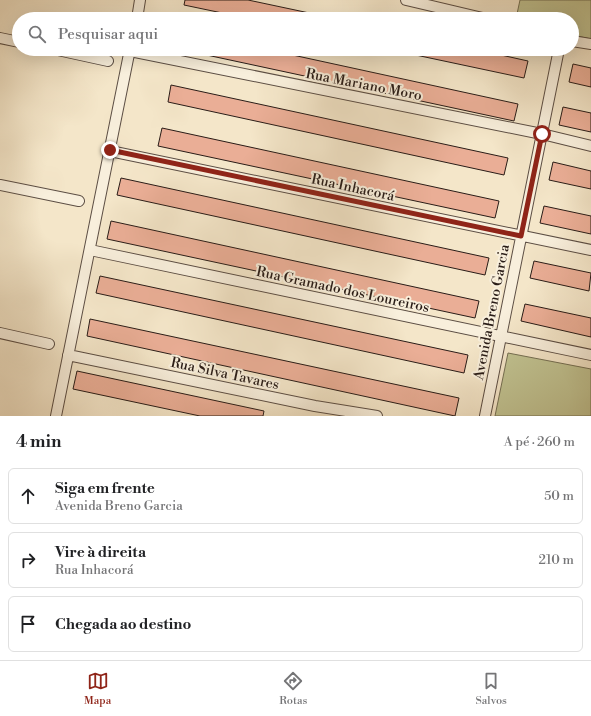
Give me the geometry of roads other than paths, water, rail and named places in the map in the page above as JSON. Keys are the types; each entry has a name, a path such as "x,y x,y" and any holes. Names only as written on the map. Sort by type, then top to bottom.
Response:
{"street":[{"path":"138,12 140,0"},
{"path":"406,0 457,12"},
{"path":"0,38 12,41"},
{"path":"579,42 591,44"},
{"path":"85,56 108,61"},
{"path":"56,416 129,56"},
{"name":"Rua Mariano Moro","path":"159,56 542,134 591,146"},
{"name":"Avenida Breno Garcia","path":"485,416 558,56"},
{"name":"Rua Inhacorá","path":"110,150 591,250"},
{"path":"0,185 79,201"},
{"name":"Rua Gramado dos Loureiros","path":"90,250 591,355"},
{"path":"0,333 49,344"},
{"name":"Rua Silva Tavares","path":"68,355 315,406 377,416"},
{"path":"313,416 315,406"}]}
